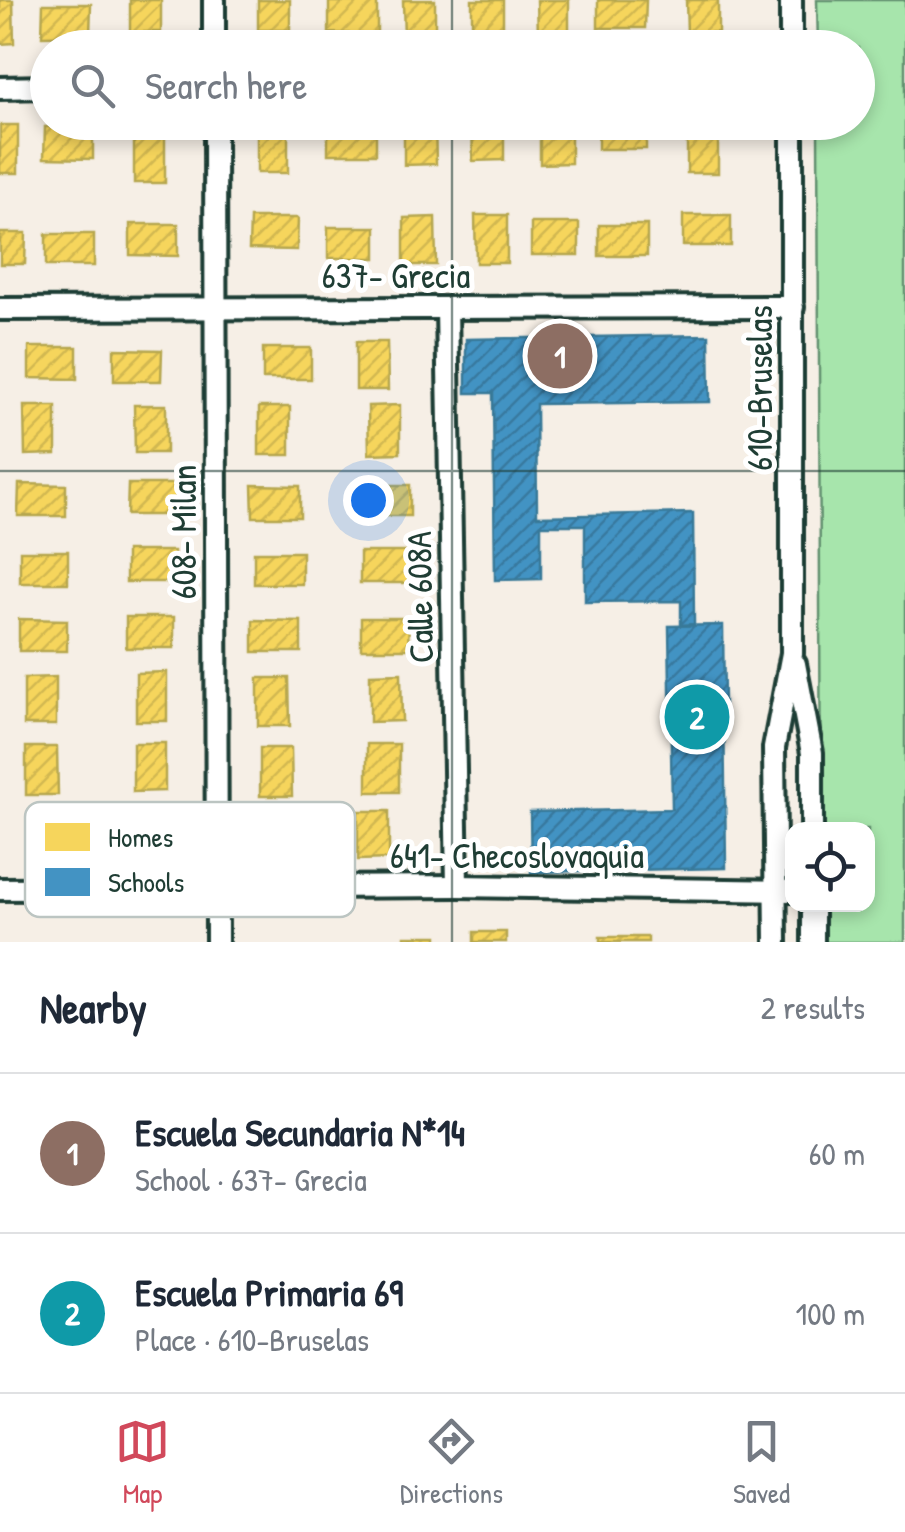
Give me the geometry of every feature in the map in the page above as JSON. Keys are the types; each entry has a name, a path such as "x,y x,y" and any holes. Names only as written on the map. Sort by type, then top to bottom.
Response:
{"street":[{"path":"214,0 214,30"},
{"path":"791,0 791,30"},
{"path":"0,88 30,87"},
{"name":"608- Milan","path":"215,140 216,802"},
{"name":"610-Bruselas","path":"776,942 784,891 774,748 792,653 792,140"},
{"name":"637- Grecia","path":"0,310 793,306"},
{"name":"Calle 608A","path":"447,308 457,886"},
{"name":"610-Bruselas","path":"792,653 812,753 812,822"},
{"name":"641- Checoslovaquia","path":"355,888 784,891"},
{"name":"641- Checoslovaquia","path":"0,889 25,889"},
{"path":"812,912 812,942"},
{"name":"608- Milan","path":"217,917 217,942"}],"green space":[{"path":"817,0 905,0 905,942 822,942 821,912 875,912 875,822 821,822 818,140 875,140 875,30 818,30"}],"building: Homes":[{"path":"0,0 13,0 14,43 0,44"},
{"path":"130,0 161,0 161,30 130,30"},
{"path":"258,0 290,0 290,30 258,30"},
{"path":"403,0 435,0 435,30 404,30"},
{"path":"472,0 503,0 503,30 472,30"},
{"path":"537,0 569,0 569,30 538,30"},
{"path":"598,0 646,0 645,28 598,28"},
{"path":"686,0 718,0 718,30 687,30"},
{"path":"329,2 377,2 377,30 329,30"},
{"path":"43,4 91,4 90,30 42,30"},
{"path":"0,125 18,125 18,173 0,173"},
{"path":"45,140 93,140 93,159 44,158"},
{"path":"134,140 165,140 165,183 134,183"},
{"path":"257,140 288,140 288,173 257,173"},
{"path":"328,140 376,140 376,154 328,154"},
{"path":"404,140 435,140 436,164 404,165"},
{"path":"472,140 504,140 504,160 473,161"},
{"path":"540,140 571,140 571,163 540,164"},
{"path":"598,140 646,140 646,149 598,149"},
{"path":"687,140 718,140 718,173 687,173"},
{"path":"475,215 507,215 507,263 476,263"},
{"path":"683,215 731,215 731,246 683,246"},
{"path":"435,217 436,265 404,265 404,218"},
{"path":"250,218 298,218 297,250 249,249"},
{"path":"531,223 579,223 579,255 531,255"},
{"path":"130,224 178,224 178,256 130,255"},
{"path":"599,225 647,225 647,256 599,256"},
{"path":"328,227 376,227 376,258 328,258"},
{"path":"0,233 26,233 25,264 0,264"},
{"path":"46,234 94,234 94,266 46,266"},
{"path":"356,342 387,342 388,390 356,390"},
{"path":"29,347 77,347 77,379 29,378"},
{"path":"263,348 311,348 311,379 263,379"},
{"path":"114,349 162,350 161,381 114,381"},
{"path":"134,405 166,405 166,453 135,453"},
{"path":"400,405 400,453 369,454 368,406"},
{"path":"24,406 56,406 56,454 25,455"},
{"path":"259,407 290,407 290,455 259,455"},
{"path":"19,484 66,485 66,516 18,516"},
{"path":"128,484 176,484 175,515 127,515"},
{"path":"252,485 300,486 300,517 253,517"},
{"path":"362,485 410,485 410,516 362,516"},
{"path":"20,551 68,551 68,583 20,583"},
{"path":"126,551 174,551 174,582 126,582"},
{"path":"254,552 302,552 302,584 254,584"},
{"path":"360,552 408,552 408,583 360,583"},
{"path":"126,617 174,617 174,648 126,648"},
{"path":"361,618 409,618 408,649 361,649"},
{"path":"19,619 67,620 67,651 19,651"},
{"path":"253,620 301,621 301,652 253,652"},
{"path":"167,672 167,721 136,721 136,673"},
{"path":"401,673 402,721 370,722 370,674"},
{"path":"56,677 56,725 24,725 24,678"},
{"path":"258,678 289,678 290,726 258,726"},
{"path":"133,743 165,743 165,791 133,792"},
{"path":"367,744 399,744 399,792 367,792"},
{"path":"26,747 57,747 58,795 26,795"},
{"path":"260,748 291,748 292,796 260,796"},
{"path":"358,811 389,811 389,859 358,860"},
{"path":"474,932 506,932 506,942 474,942"},
{"path":"405,936 437,936 437,942 405,942"},
{"path":"600,937 648,937 648,942 600,942"}],"building: Schools":[{"path":"709,335 710,402 536,404 537,516 693,513 694,624 681,625 681,601 585,602 585,525 541,525 541,579 495,580 493,393 466,393 466,339"},
{"path":"723,625 726,868 531,872 530,812 672,809 669,626"}],"place":[{"name":"Escuela Secundaria N*14","path":"560,356"},
{"name":"Escuela Primaria 69","path":"697,717"}]}
